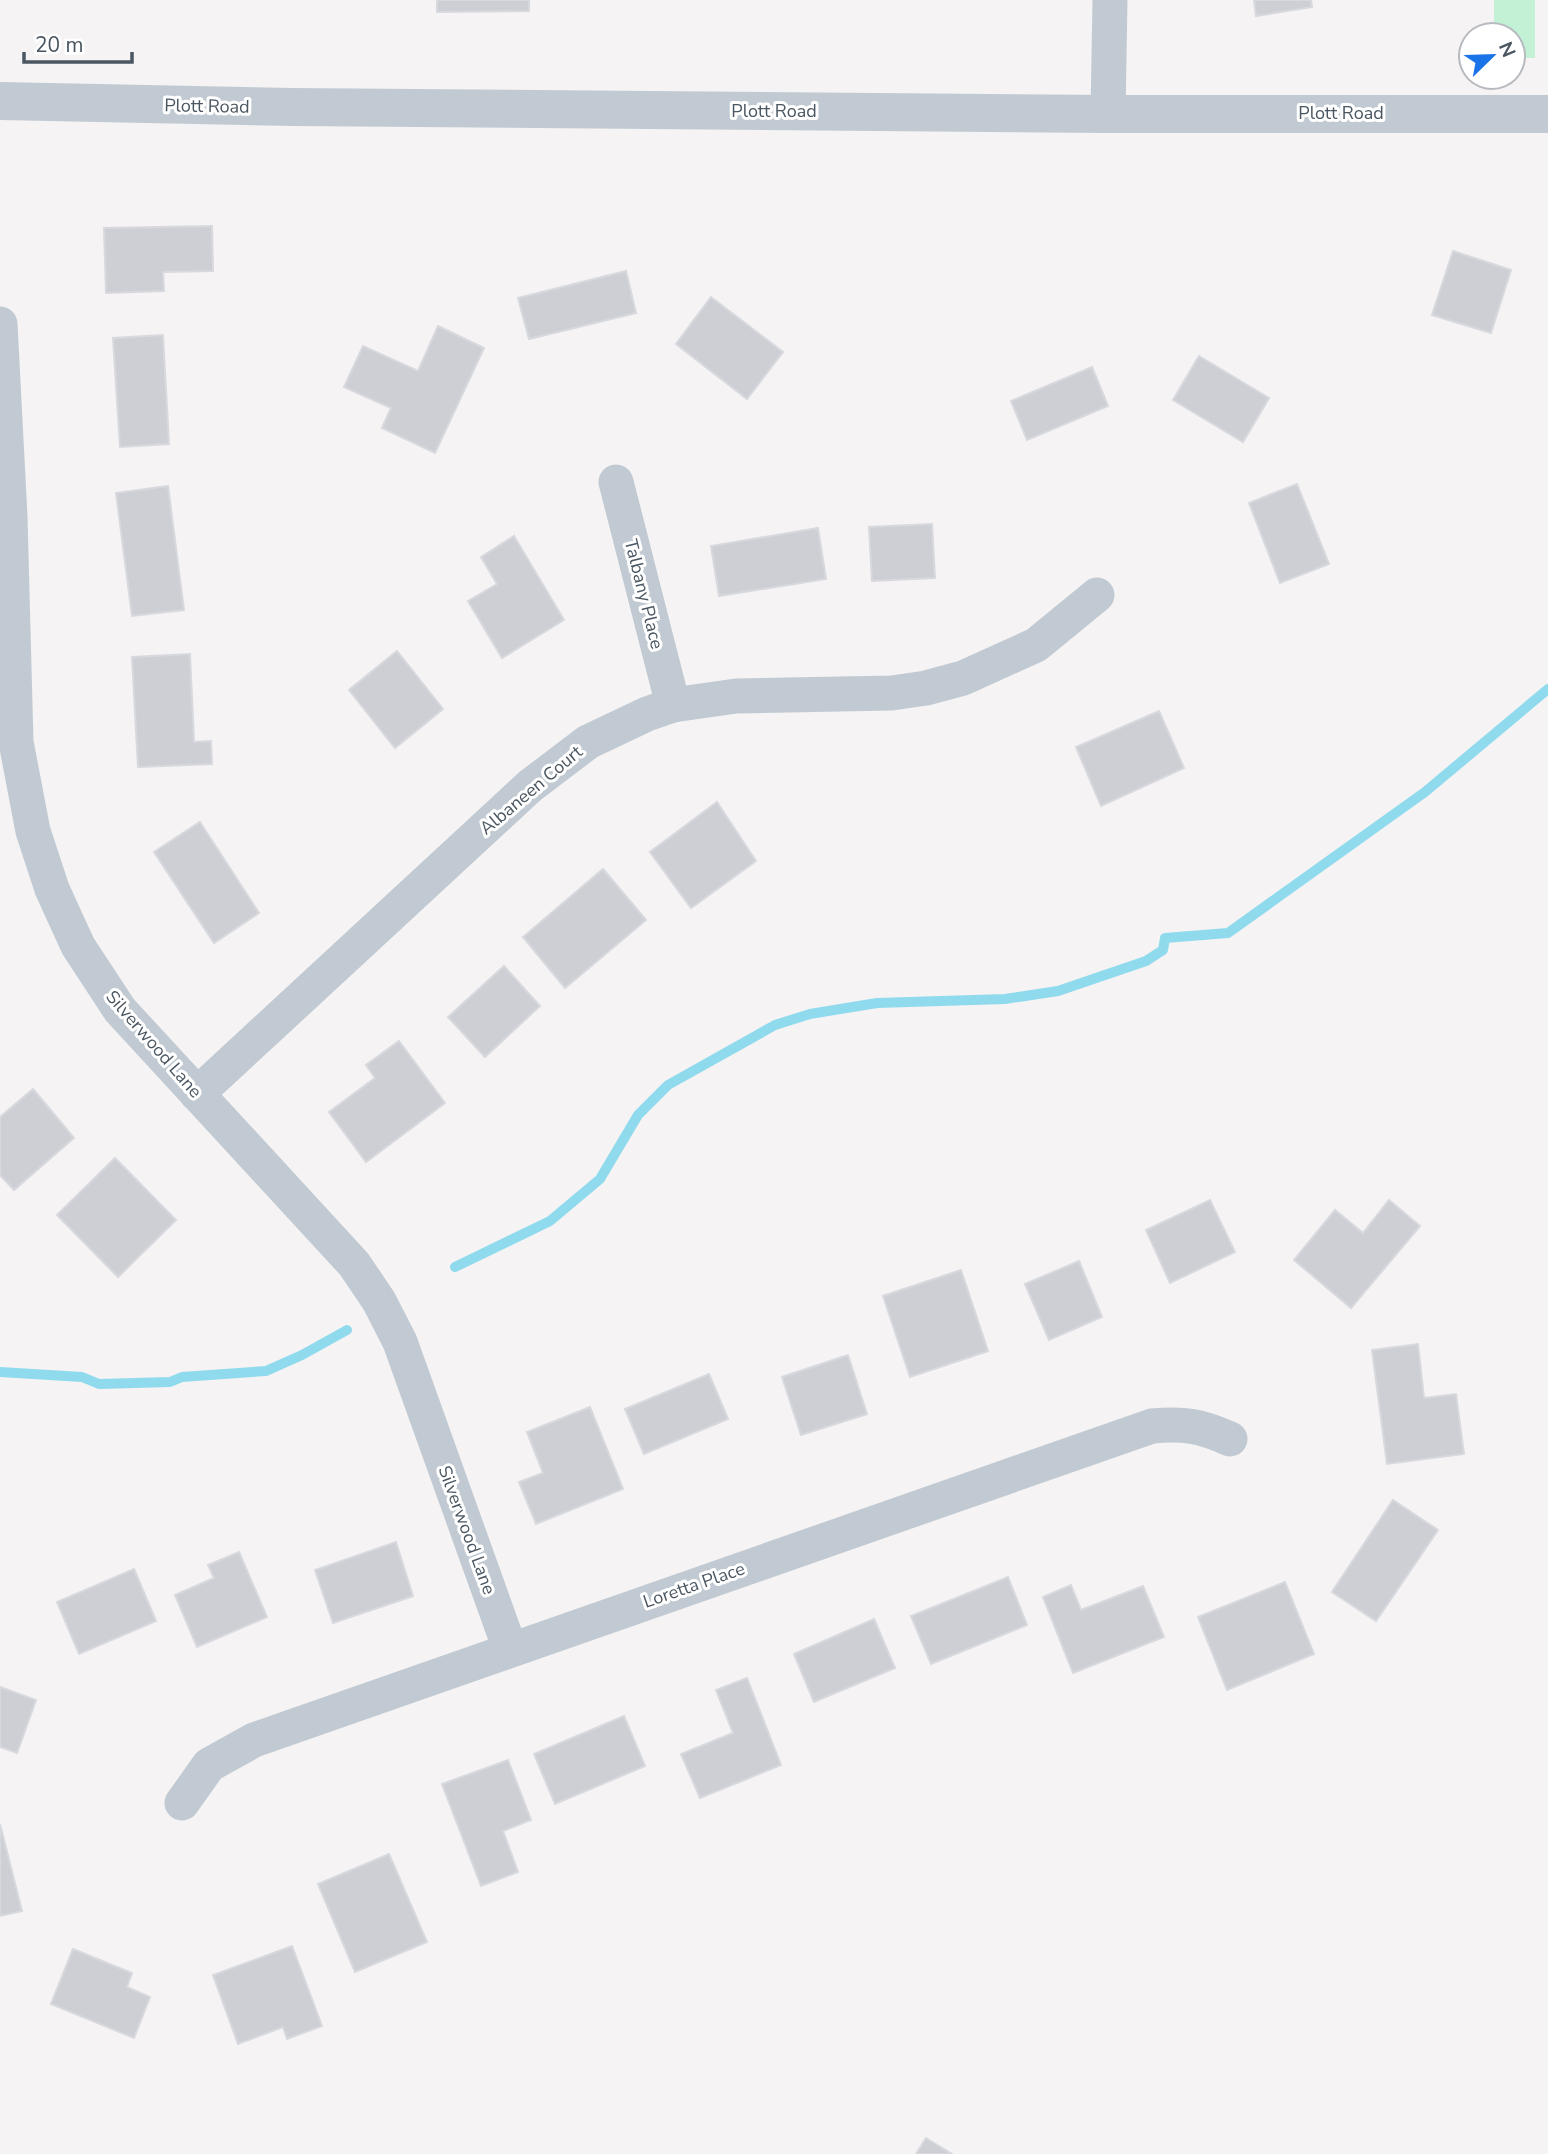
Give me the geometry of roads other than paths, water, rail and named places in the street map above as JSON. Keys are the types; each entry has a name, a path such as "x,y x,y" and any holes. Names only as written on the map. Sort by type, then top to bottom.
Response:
{"street":[{"path":"1108,114 1110,0"},
{"name":"Plott Road","path":"0,101 306,108 1108,114 1548,114"},
{"name":"Silverwood Lane","path":"0,324 10,517 16,742 33,831 52,889 79,946 120,1010 354,1264 379,1301 400,1342 510,1649"},
{"name":"Talbany Place","path":"616,482 673,705"},
{"name":"Albaneen Court","path":"197,1094 539,779 588,742 647,714 673,705 736,696 892,693 926,688 963,678 1036,645 1097,595"},
{"name":"Loretta Place","path":"182,1804 209,1765 254,1740 510,1649 1152,1426 1183,1423 1205,1428 1230,1439"}],"waterway":[{"path":"455,1267 550,1221 600,1179 638,1115 668,1085 775,1025 810,1014 877,1003 1005,999 1058,991 1146,961 1163,950 1165,938 1228,933 1425,792 1548,689"},
{"path":"0,1372 82,1377 99,1384 170,1382 182,1377 266,1371 347,1330"}]}
